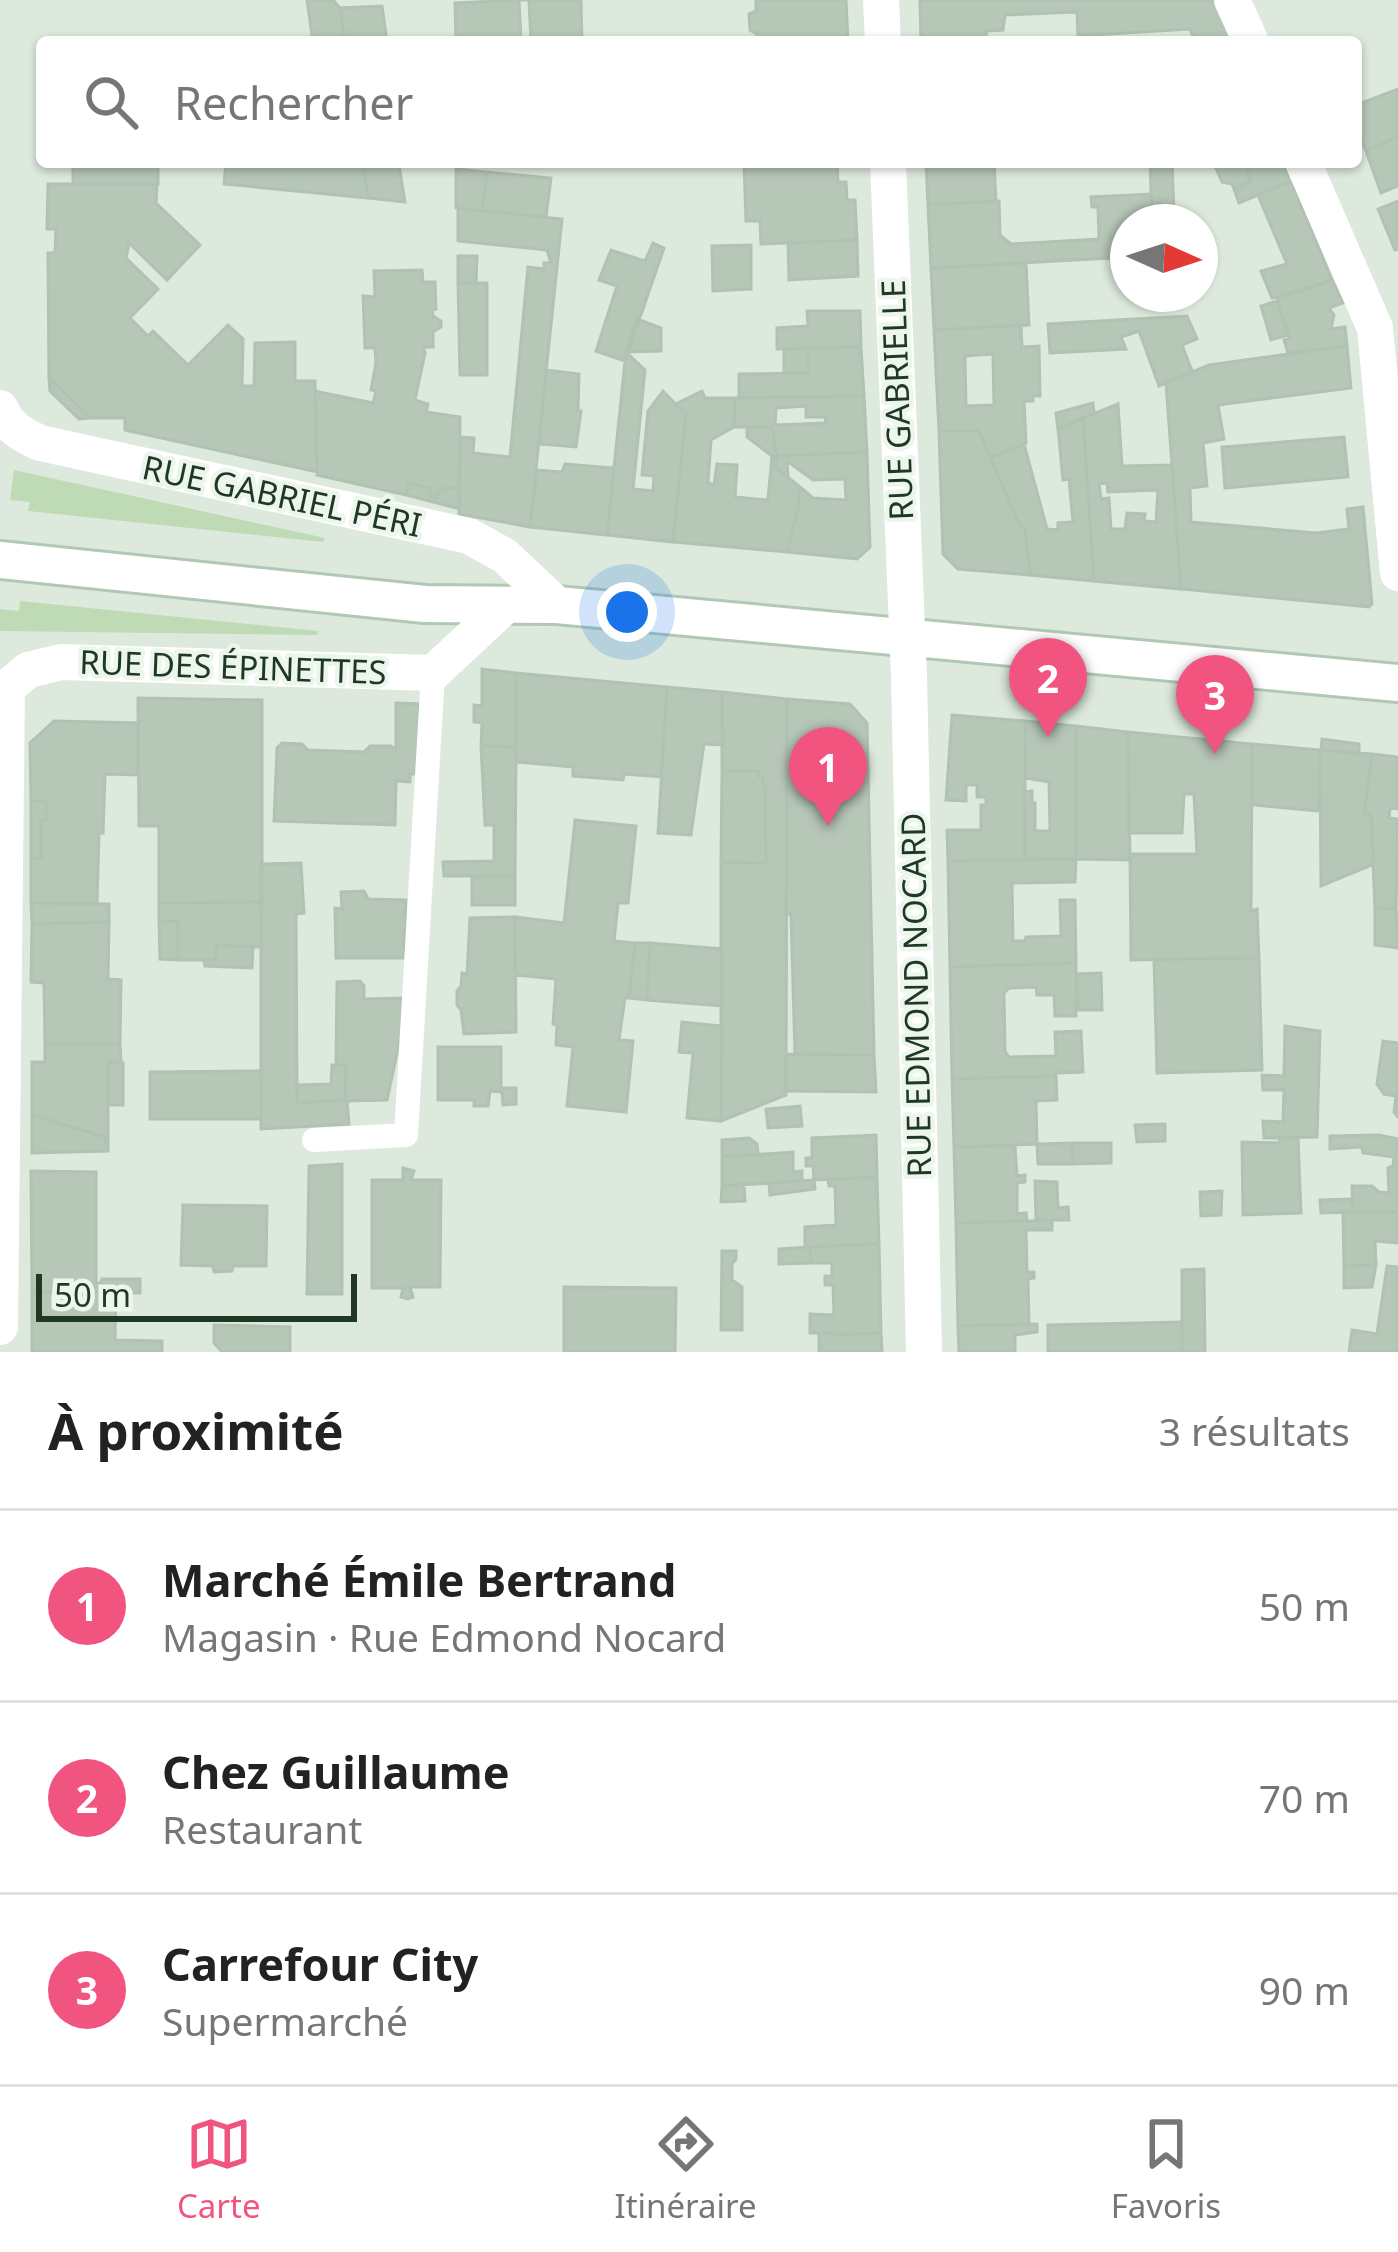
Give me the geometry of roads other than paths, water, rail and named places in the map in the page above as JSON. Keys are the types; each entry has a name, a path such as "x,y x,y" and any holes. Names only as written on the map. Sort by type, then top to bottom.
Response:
{"street":[{"path":"881,0 883,36"},
{"path":"1232,0 1248,36"},
{"name":"RUE GABRIELLE","path":"888,168 908,637"},
{"path":"1306,168 1376,328 1398,573"},
{"name":"RUE GABRIEL PÉRI","path":"0,408 7,423 40,443 469,536 505,556 557,605"},
{"path":"0,560 401,602 557,605 1398,683"},
{"name":"RUE DES ÉPINETTES","path":"0,1327 7,688 28,670 61,662 433,673 505,606"},
{"name":"RUE EDMOND NOCARD","path":"908,637 924,1352"}],"lane":[{"path":"314,1140 406,1136 433,673"}],"place":[{"name":"Chez Guillaume","path":"1048,737"},
{"name":"Carrefour City","path":"1215,754"},
{"name":"Marché Émile Bertrand","path":"828,826"}]}
